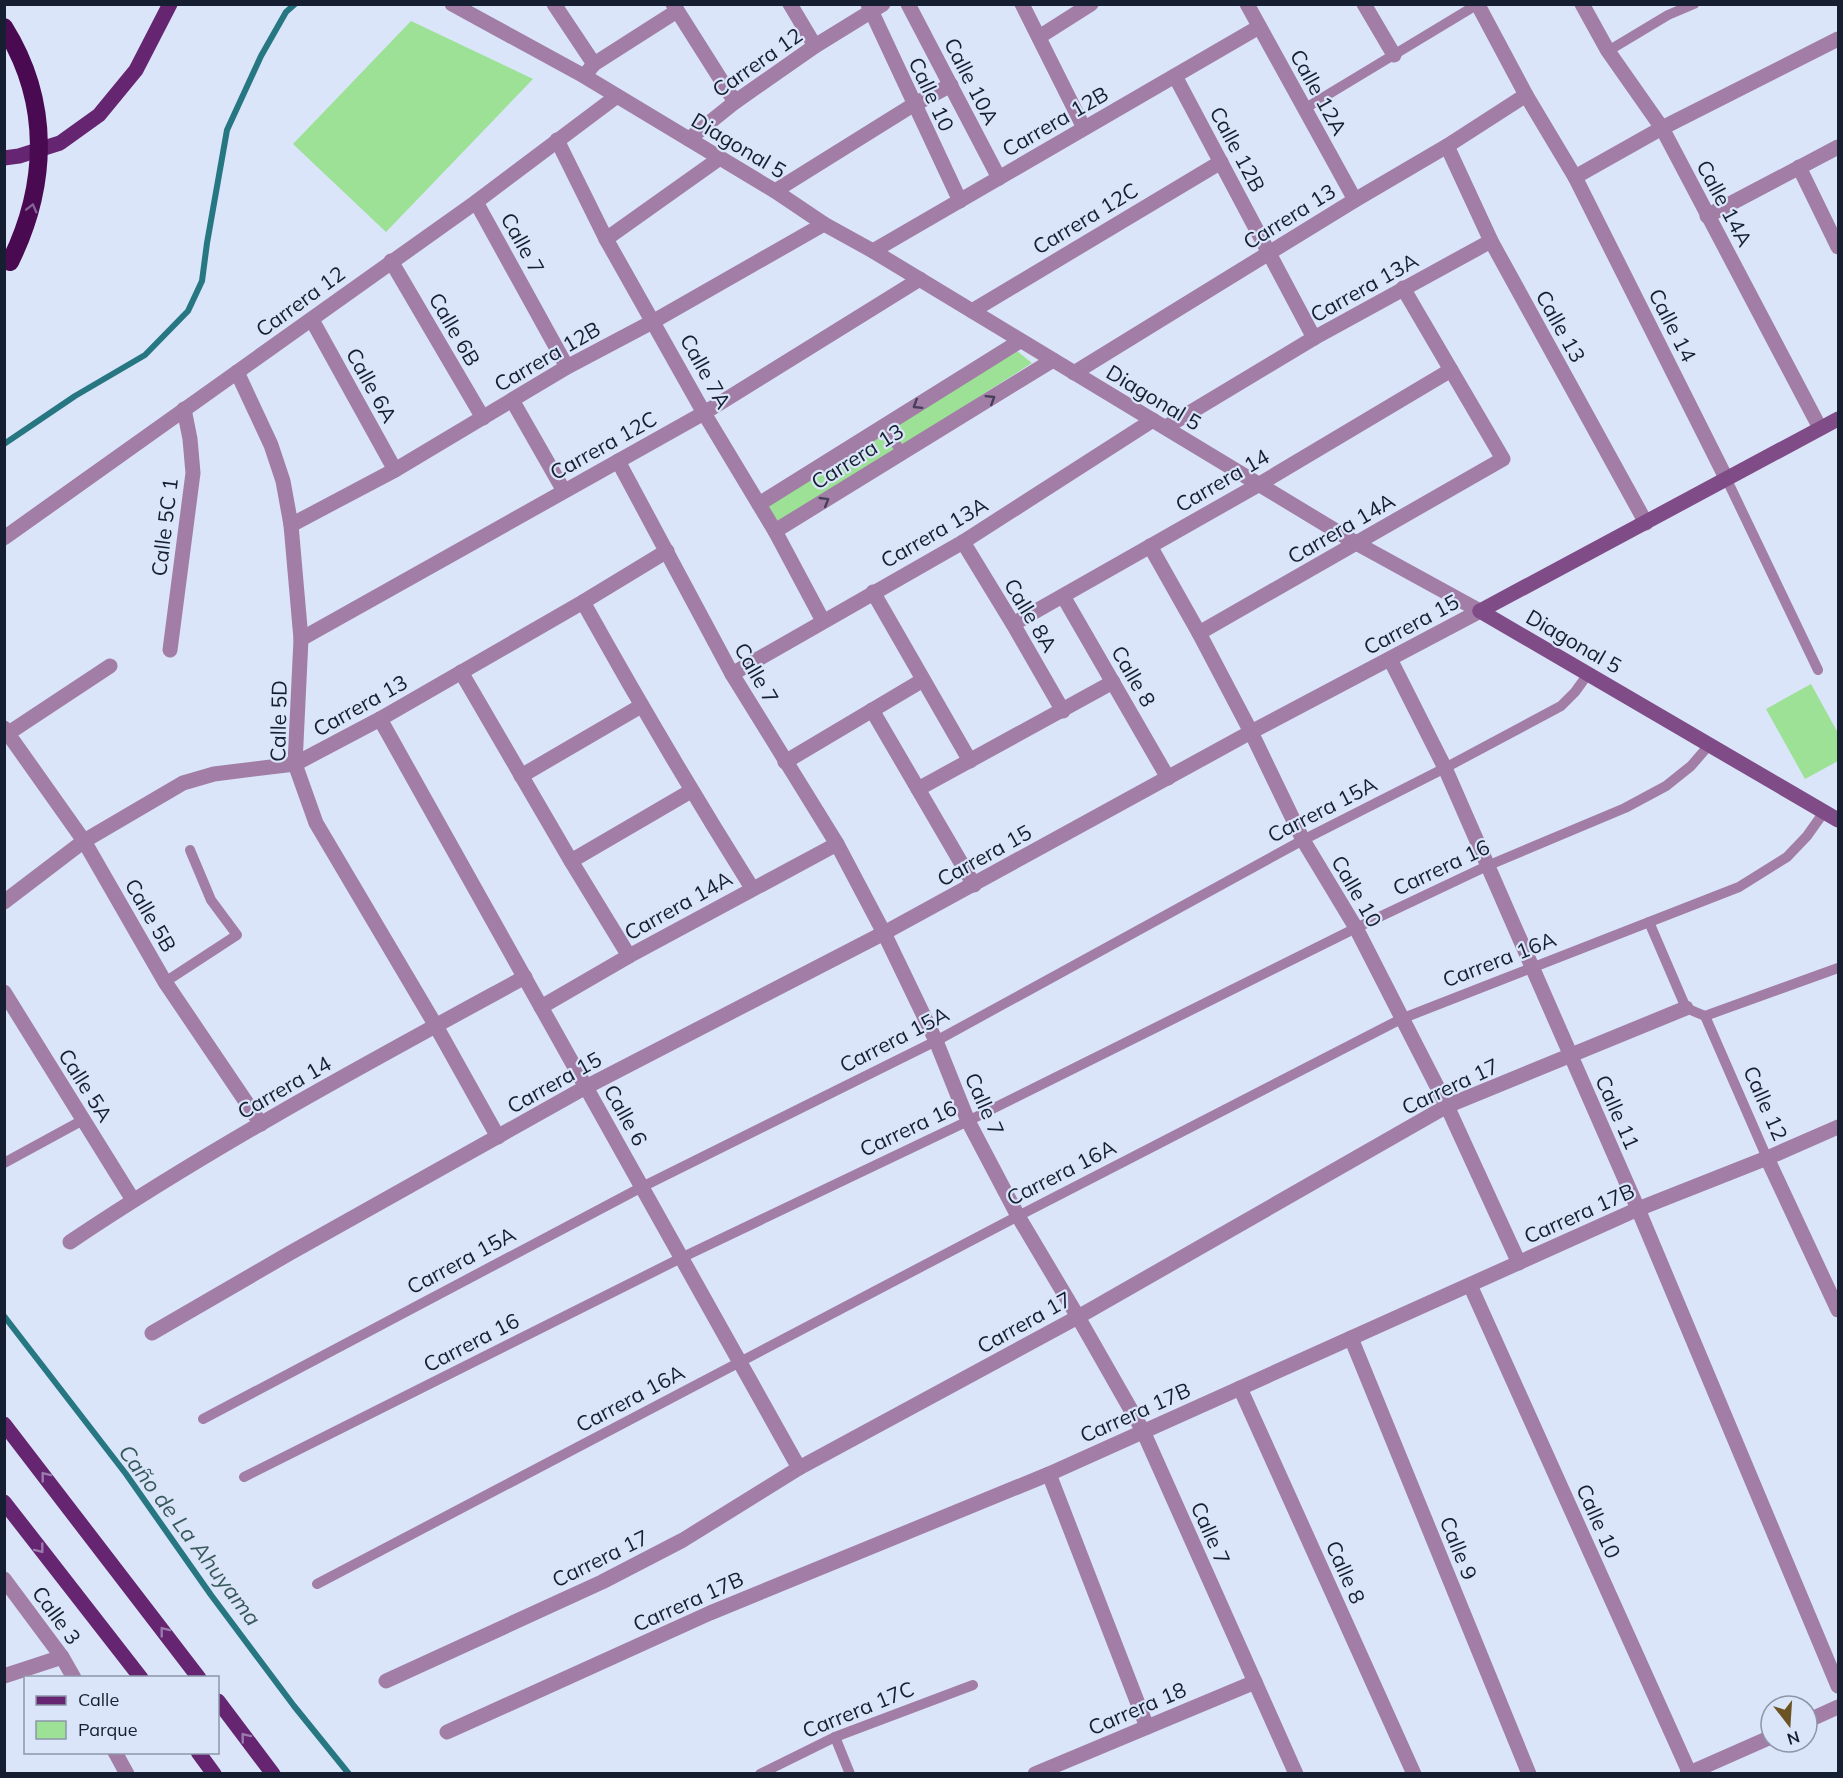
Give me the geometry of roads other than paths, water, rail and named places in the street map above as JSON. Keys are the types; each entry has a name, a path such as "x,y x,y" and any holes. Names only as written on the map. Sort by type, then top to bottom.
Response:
{"highway":[{"path":"4,27 18,51 27,74 36,113 39,146 39,170 29,218 10,262"}],"main road":[{"path":"4,158 19,156 60,143 99,115 136,70 170,4"},
{"path":"4,1424 198,1676"},
{"path":"4,1502 140,1676"},
{"path":"219,1702 273,1773"},
{"path":"200,1754 214,1773"}],"street":[{"name":"Diagonal 5","path":"452,4 584,76 775,191 824,224 920,279 1356,543 1480,611 1839,820"},
{"path":"554,4 594,64"},
{"path":"790,4 815,46"},
{"name":"Calle 10A","path":"908,4 999,178"},
{"path":"1022,4 1084,128"},
{"path":"1040,37 1091,4"},
{"name":"Calle 12A","path":"1247,4 1355,200"},
{"path":"1364,4 1394,55"},
{"name":"Calle 14A","path":"1582,4 1608,51 1662,128 1820,428"},
{"name":"Calle 14","path":"1478,5 1526,95 1575,177 1727,480"},
{"name":"Carrera 12","path":"689,139 735,102 874,7"},
{"name":"Calle 10","path":"874,7 914,105 960,201"},
{"path":"584,76 594,64 675,8 735,102"},
{"name":"Carrera 12B","path":"873,251 1259,27"},
{"path":"1575,177 1662,128 1839,39"},
{"name":"Calle 12B","path":"1175,76 1314,338"},
{"path":"775,191 914,105 951,85"},
{"name":"Carrera 13","path":"1074,373 1269,252 1447,146 1526,95"},
{"name":"Carrera 12","path":"4,538 476,202 617,96"},
{"name":"Calle 7A","path":"557,140 606,239 704,413 775,531 823,621"},
{"name":"Calle 13","path":"1447,146 1491,242 1646,523"},
{"path":"1707,216 1839,147"},
{"path":"606,239 720,158"},
{"name":"Carrera 12C","path":"972,311 1221,162"},
{"path":"1799,167 1839,247"},
{"name":"Calle 7","path":"476,202 567,367"},
{"name":"Carrera 12B","path":"291,525 395,470 567,367 654,321 824,224"},
{"name":"Carrera 13A","path":"732,674 963,542 1160,424 1403,288 1491,242"},
{"name":"Calle 6B","path":"391,261 483,418"},
{"name":"Carrera 12C","path":"301,639 704,413 920,279"},
{"path":"1403,288 1451,370"},
{"name":"Calle 6A","path":"312,320 395,470"},
{"name":"Carrera 13","path":"759,504 1020,340"},
{"name":"Carrera 13","path":"775,531 1053,360"},
{"name":"Carrera 14A","path":"1199,633 1503,459 1451,370"},
{"name":"Carrera 14","path":"1013,624 1258,485 1451,370"},
{"name":"Calle 5D","path":"237,372 271,445 283,481 291,525 301,639 295,764 316,823 498,1137"},
{"path":"512,400 564,491"},
{"name":"Calle 5C 1","path":"170,650 193,473 184,409"},
{"name":"Carrera 15","path":"152,1333 586,1087 884,933 1251,732 1839,419"},
{"name":"Calle 7","path":"618,461 732,674 837,844 884,933 936,1041 968,1121 1018,1216 1143,1431 1296,1773"},
{"name":"Calle 8A","path":"963,542 1063,711"},
{"name":"Calle 10","path":"1150,546 1251,732 1303,840 1356,928 1447,1106 1519,1263"},
{"name":"Carrera 13","path":"4,902 84,841 183,783 214,774 295,764 461,672 668,551"},
{"path":"873,592 970,761"},
{"name":"Calle 8","path":"1063,596 1168,778"},
{"path":"583,602 691,791 752,888"},
{"name":"Calle 11","path":"1390,659 1445,768 1638,1209 1839,1686"},
{"path":"6,732 110,666"},
{"path":"461,672 629,956"},
{"path":"785,762 923,680"},
{"path":"918,789 1113,682"},
{"path":"521,776 641,706"},
{"path":"872,710 974,885"},
{"name":"Calle 6","path":"380,718 799,1468"},
{"name":"Calle 5B","path":"6,732 84,841 165,982 261,1124"},
{"path":"571,861 691,791"},
{"name":"Carrera 14A","path":"541,1007 752,888 837,844"},
{"name":"Carrera 14","path":"70,1242 132,1200 261,1124 525,977"},
{"name":"Calle 5A","path":"4,992 132,1200"},
{"name":"Carrera 17","path":"386,1681 602,1582 683,1540 799,1468 1078,1317 1447,1106 1686,1008"},
{"name":"Carrera 17B","path":"447,1732 710,1613 1048,1474 1638,1209 1839,1127"},
{"name":"Calle 12","path":"1767,1158 1839,1310"},
{"name":"Calle 10","path":"1470,1285 1689,1773"},
{"name":"Calle 9","path":"1350,1338 1529,1773"},
{"name":"Calle 8","path":"1240,1388 1414,1773"},
{"path":"1048,1474 1148,1727"},
{"name":"Calle 3","path":"4,1579 73,1676"},
{"path":"4,1676 62,1657"},
{"name":"Carrera 18","path":"1035,1773 1255,1682"},
{"path":"1819,1716 1839,1707"},
{"path":"1689,1773 1759,1742"},
{"path":"117,1754 124,1772"}],"lane":[{"path":"1608,51 1668,15 1694,4"},
{"path":"1304,109 1478,5"},
{"path":"884,426 902,453"},
{"name":"Calle 14","path":"1727,480 1818,670"},
{"name":"Carrera 15A","path":"203,1419 642,1187 936,1041 1303,840 1561,706 1588,674"},
{"name":"Carrera 16","path":"244,1477 681,1258 968,1121 1356,928 1487,867 1625,808 1666,786 1691,766 1710,744"},
{"name":"Carrera 16A","path":"317,1584 1018,1216 1401,1019 1739,887 1787,856 1801,843 1824,812"},
{"path":"165,982 237,935 211,900 190,850"},
{"path":"1649,922 1686,1008 1705,1016 1839,968"},
{"name":"Calle 12","path":"1705,1016 1767,1158"},
{"path":"4,1163 83,1120"},
{"name":"Carrera 17C","path":"760,1773 835,1737 973,1685"},
{"path":"835,1737 850,1773"}],"waterway":[{"path":"4,444 75,396 145,355 188,311 202,281 227,130 261,56 286,12 295,4"},
{"name":"Caño de La Ahuyama","path":"4,1316 126,1474 211,1595 294,1706 349,1774"}]}
